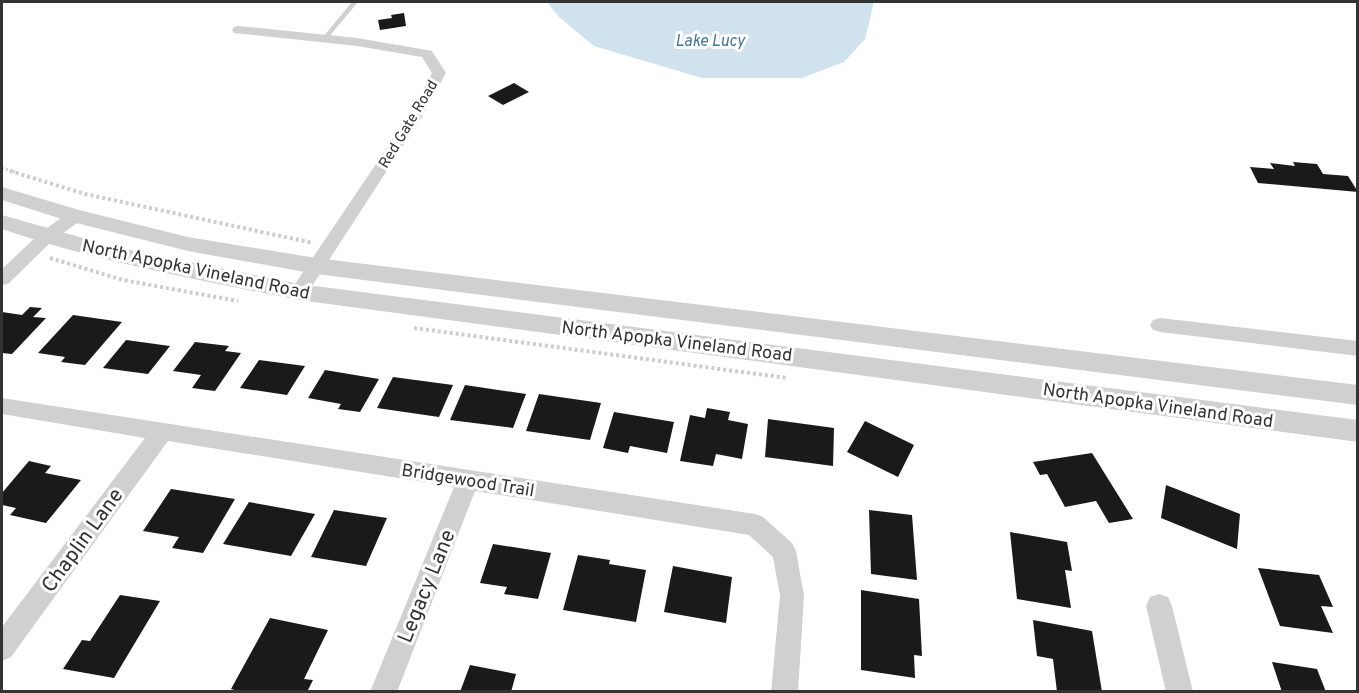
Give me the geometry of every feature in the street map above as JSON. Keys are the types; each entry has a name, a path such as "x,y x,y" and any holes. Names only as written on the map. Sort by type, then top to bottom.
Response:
{"street":[{"name":"Red Gate Road","path":"238,30 325,38 427,54 438,73 414,118 299,292"},
{"name":"North Apopka Vineland Road","path":"2,193 75,216 188,244 322,257 1358,395"},
{"path":"2,279 45,238 75,216"},
{"name":"North Apopka Vineland Road","path":"2,222 45,238 175,268 299,292 1358,431"},
{"path":"1160,325 1358,349"},
{"name":"Bridgewood Trail","path":"2,406 755,525 784,551 792,597 784,692"},
{"name":"Chaplin Lane","path":"2,648 162,432"},
{"name":"Legacy Lane","path":"383,692 468,480"},
{"path":"1159,606 1180,692"}],"lane":[{"path":"325,38 355,2"}],"path":[{"path":"2,168 85,194 322,257"}],"water":[{"name":"Lake Lucy","path":"547,2 874,2 865,39 844,62 802,78 702,78 594,46 559,17"}],"building":[{"path":"404,13 406,26 380,30 378,20"},
{"path":"514,83 529,92 503,105 488,96"},
{"path":"1293,162 1317,164 1323,174 1348,176 1358,192 1258,183 1250,167 1274,169 1270,163 1295,166"},
{"path":"30,307 42,308 33,317 46,318 12,354 2,353 2,312 22,315"},
{"path":"73,315 122,322 85,365 61,362 65,357 38,353"},
{"path":"126,340 170,346 148,374 103,368"},
{"path":"195,342 229,346 225,351 241,353 215,391 192,388 201,375 173,371"},
{"path":"259,360 305,366 287,395 240,388"},
{"path":"325,370 379,379 360,412 338,409 341,404 308,398"},
{"path":"393,377 453,385 439,417 377,408"},
{"path":"465,385 526,394 513,428 450,420"},
{"path":"539,394 601,403 590,440 526,431"},
{"path":"707,408 730,412 728,420 748,424 742,459 716,454 713,466 680,461 690,415 705,418"},
{"path":"614,412 674,422 667,453 630,446 628,453 603,448"},
{"path":"768,419 834,428 833,466 765,457"},
{"path":"865,421 914,445 898,477 847,452"},
{"path":"1092,453 1133,519 1109,523 1096,501 1065,507 1047,474 1040,475 1033,462"},
{"path":"29,461 51,466 45,473 81,480 46,523 10,515 16,508 2,505 2,493"},
{"path":"1166,485 1240,514 1237,549 1161,518"},
{"path":"171,489 235,499 203,553 172,548 179,537 143,531"},
{"path":"249,502 315,514 291,556 223,544"},
{"path":"334,510 387,518 366,566 311,557"},
{"path":"869,510 912,515 917,580 871,574"},
{"path":"1010,532 1067,542 1072,571 1065,570 1071,608 1017,599"},
{"path":"493,544 551,553 538,599 504,594 507,587 480,583"},
{"path":"578,555 610,560 609,564 646,570 636,622 563,610"},
{"path":"673,566 732,577 726,623 664,612"},
{"path":"1258,568 1319,575 1333,607 1321,606 1333,633 1280,626"},
{"path":"861,590 919,599 922,656 914,655 915,678 861,670"},
{"path":"120,595 160,601 114,678 63,669 82,640 90,641"},
{"path":"270,618 328,630 304,679 313,680 307,692 241,692 231,689"},
{"path":"1033,620 1092,631 1102,692 1057,692 1053,659 1037,656"},
{"path":"1272,662 1317,669 1326,692 1282,692"},
{"path":"470,665 516,674 511,692 460,692"}]}
